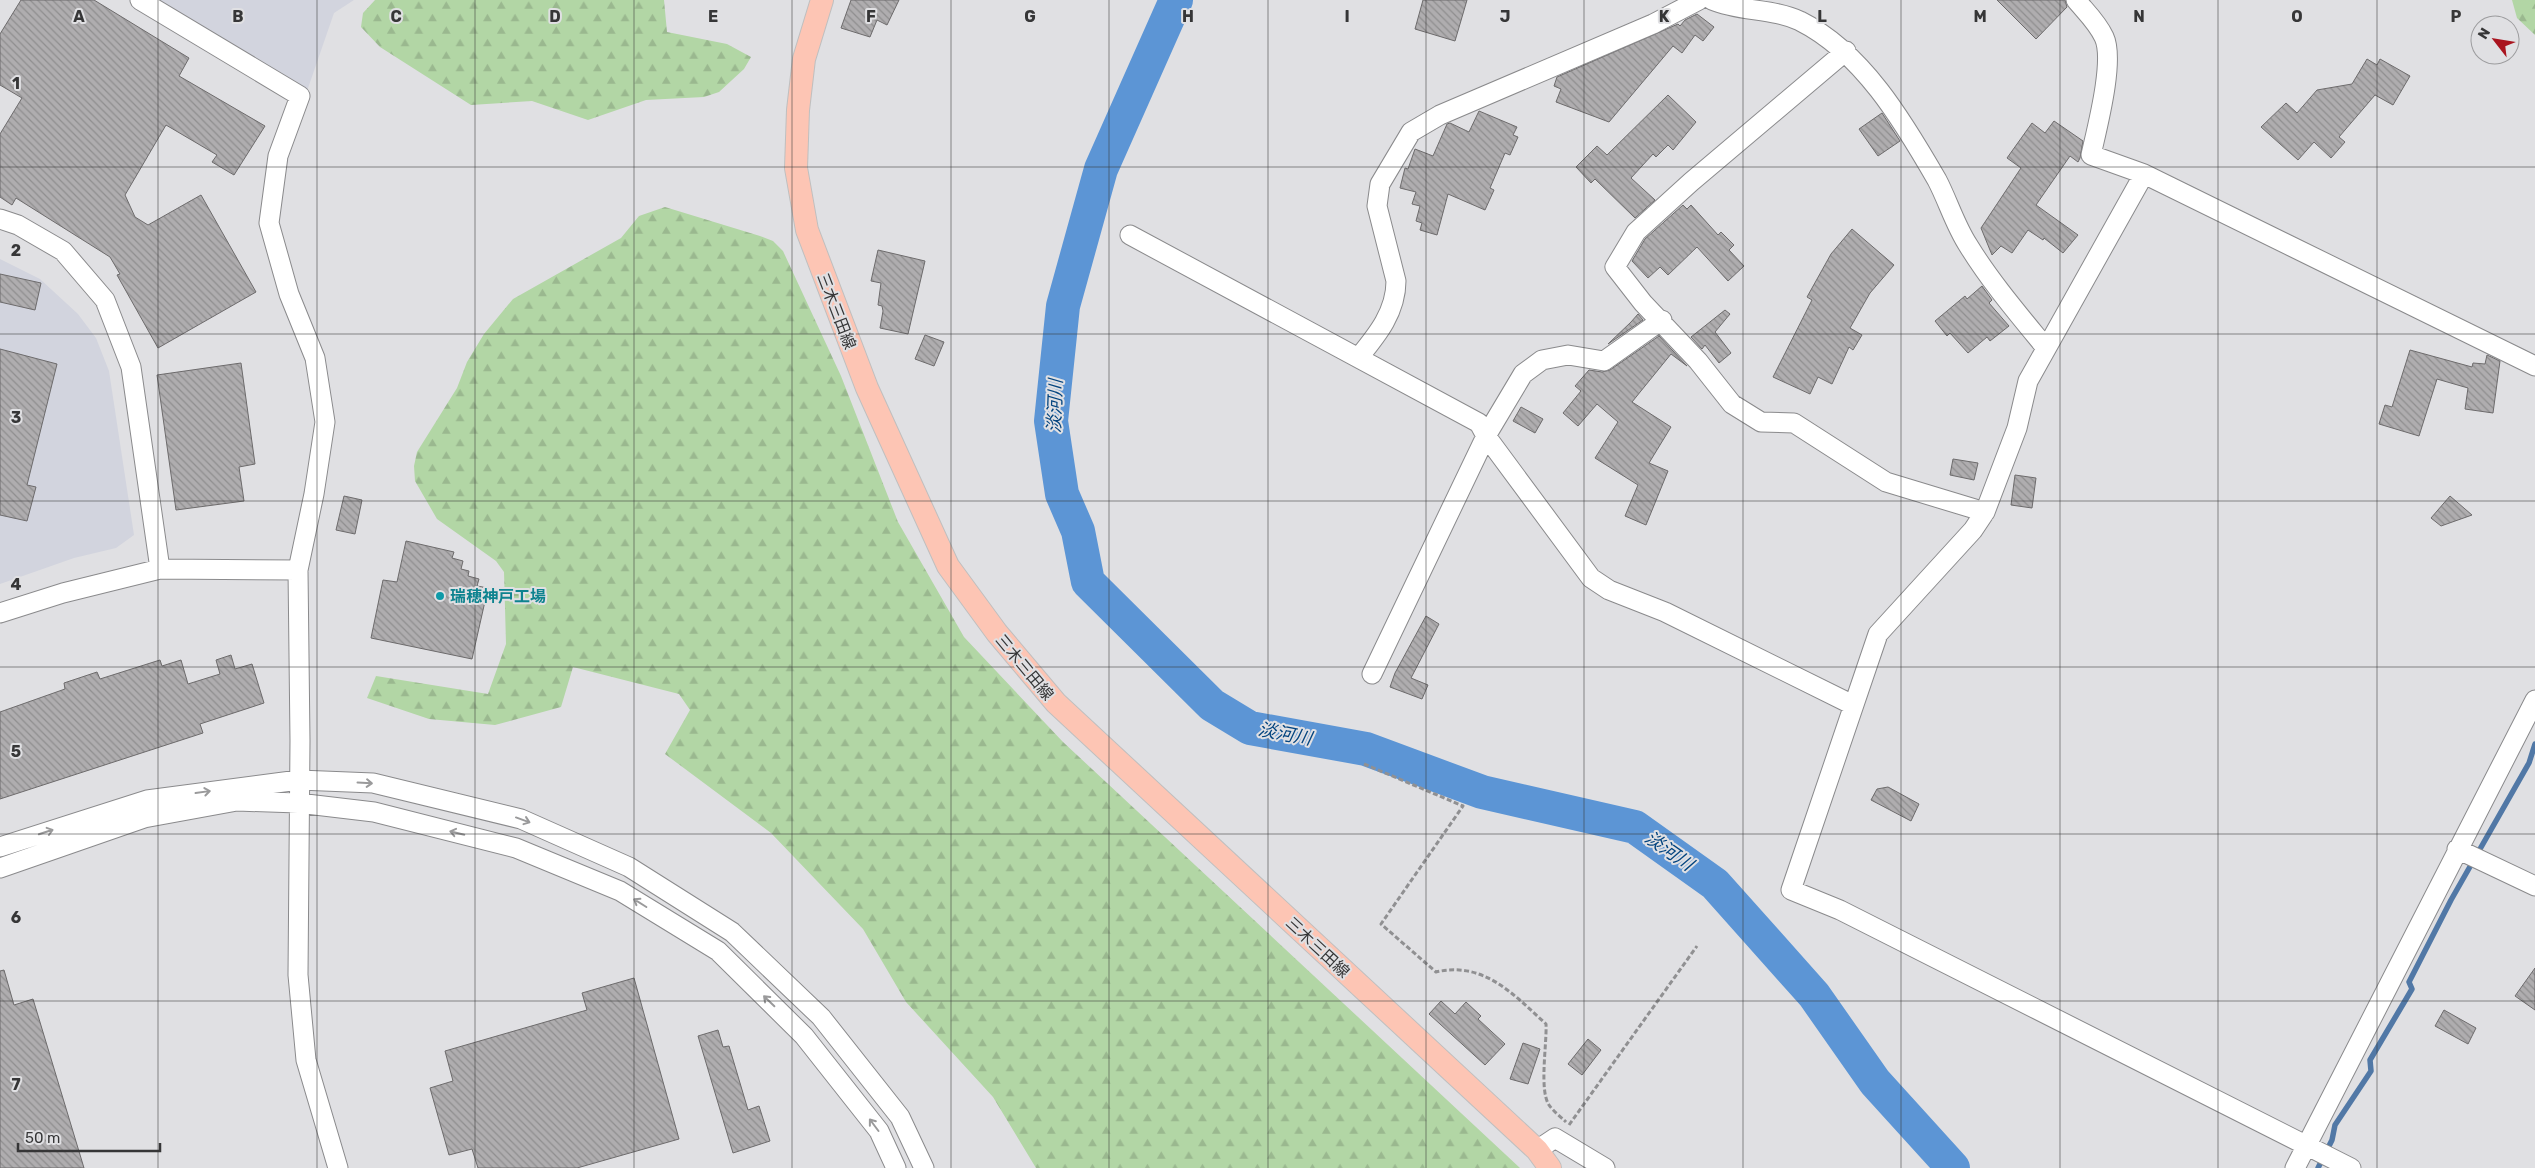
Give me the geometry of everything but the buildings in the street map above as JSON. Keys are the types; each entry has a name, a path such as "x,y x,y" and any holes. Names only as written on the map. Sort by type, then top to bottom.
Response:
{"main road":[{"name":"三木三田線","path":"822,0 804,59 798,110 796,168 807,230 867,388 948,566 997,633 1056,703 1543,1159"}],"street":[{"path":"140,0 300,96 278,156 269,223 289,294 315,358 325,422 314,494 298,570 298,974 306,1060 338,1168"},
{"path":"1358,357 1384,326 1396,292 1396,281 1377,206 1380,184 1411,132 1440,115 1653,24 1699,0"},
{"path":"1712,0 1726,6 1781,14 1800,21 1846,51 1879,90 1937,180 1967,244 2012,307 2046,348"},
{"path":"2076,0 2096,23 2105,39 2107,81 2091,155 2144,174 2535,366"},
{"path":"1846,51 1691,182 1636,232 1615,267 1643,303 1662,320 1732,404 1761,422 1794,423 1886,482 1985,512"},
{"path":"2144,174 2028,381 2017,428 1985,512 1973,530 1878,634 1791,890 1840,910 2345,1165"},
{"path":"0,219 18,225 64,251 105,300 131,368 160,569"},
{"path":"1130,235 1479,423 1486,436 1590,578 1609,590 1665,612 1853,705"},
{"path":"1372,674 1486,436 1523,374 1542,360 1568,355 1604,361 1662,320"},
{"path":"0,613 63,593 160,569 298,570"},
{"path":"2295,1168 2312,1148 2457,848 2535,700"},
{"path":"0,846 148,800 299,780 373,783 521,819 630,867 732,932 821,1017 900,1117 924,1168"},
{"path":"0,868 144,818 237,801 298,803 374,812 516,848 620,891 718,951 804,1036 879,1131 896,1168"},
{"path":"2457,848 2535,886"},
{"path":"1543,1159 1555,1138 1605,1168"}],"path":[{"path":"1364,764 1464,806 1381,924 1436,972 1451,969 1473,972 1504,985 1546,1024 1543,1090 1549,1105 1575,1130"},
{"path":"1569,1124 1697,946"}],"shaded area":[{"path":"159,0 354,0 334,13 307,91"},
{"path":"0,259 40,279 78,314 96,338 109,371 134,535 116,548 74,558 0,584"}],"green space":[{"path":"375,0 664,0 667,32 727,44 751,57 744,69 719,92 704,97 646,100 588,120 532,101 471,105 380,47 361,27 363,13"},
{"path":"2512,0 2535,0 2535,35 2520,21 2520,15 2516,15"},
{"path":"665,207 760,236 773,241 783,251 841,376 898,522 964,637 1063,742 1520,1168 1036,1168 993,1097 906,1002 863,929 771,833 665,754 690,710 679,694 573,667 561,707 495,725 429,719 367,698 376,676 488,694 506,644 504,572 496,561 437,519 415,481 414,466 417,452 457,388 467,362 484,334 513,299 621,238 639,216"}],"waterway":[{"name":"淡河川","path":"1176,0 1101,169 1063,306 1051,421 1062,494 1078,531 1088,582 1212,705 1250,728 1366,749 1482,792 1635,827 1715,884 1814,995 1875,1082 1953,1168"},
{"path":"2318,1168 2332,1140 2335,1125 2371,1071 2370,1060 2412,989 2409,982 2451,900 2529,763 2535,744"}],"place":[{"name":"瑞穂神戸工場","path":"440,596"}]}
